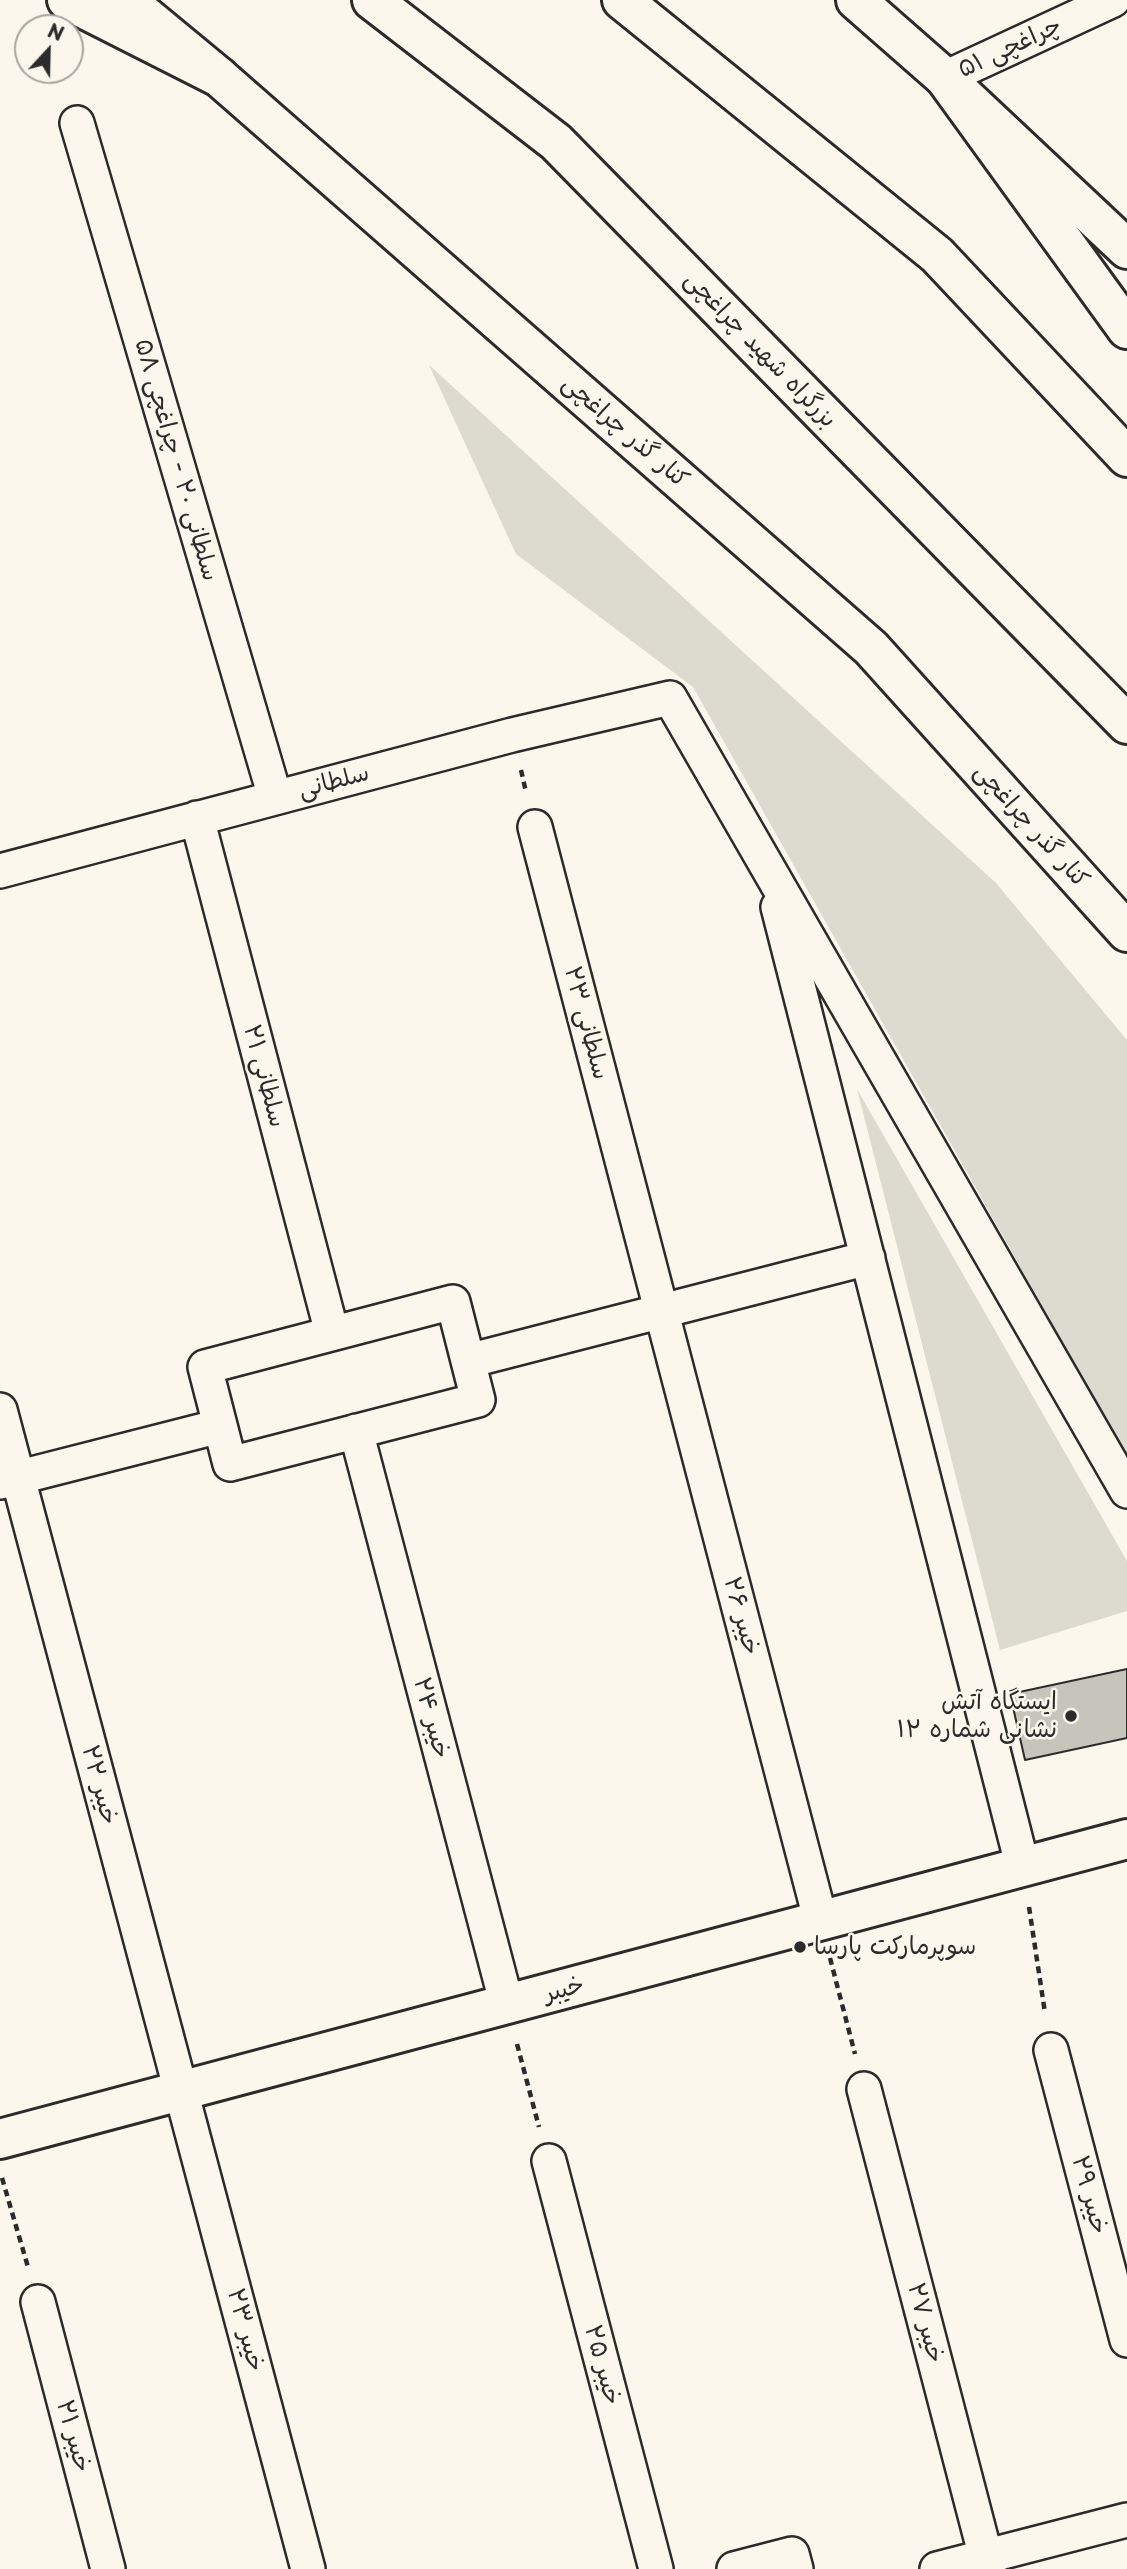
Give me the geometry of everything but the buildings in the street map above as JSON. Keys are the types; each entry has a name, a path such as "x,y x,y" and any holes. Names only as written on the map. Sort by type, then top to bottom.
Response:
{"main road":[{"name":"کنار گذر چراغچی","path":"67,0 219,77 871,648 1127,932"},
{"path":"126,0 219,77"},
{"name":"بزرگراه شهید چراغچی","path":"372,0 556,142 1127,724"},
{"path":"622,0 937,256 1127,457"},
{"path":"856,0 945,78 1127,249"},
{"path":"945,78 1127,330"},
{"name":"خیبر","path":"0,2139 1127,1839"}],"street":[{"name":"چراغچی ۵۱","path":"945,78 1113,0"},
{"name":"سلطانی ۲۰ - چراغچی ۵۸","path":"77,123 275,797"},
{"name":"سلطانی","path":"0,870 512,735 670,698 768,868"},
{"name":"سلطانی ۲۱","path":"197,818 332,1334"},
{"name":"سلطانی ۲۳","path":"535,827 662,1311"},
{"path":"768,868 1024,1868"},
{"path":"768,868 1127,1491"},
{"path":"468,1361 868,1258"},
{"path":"453,1302 468,1361 478,1400 230,1464 205,1367 453,1302"},
{"name":"خیبر ۲۶","path":"662,1311 821,1922"},
{"name":"خیبر ۲۲","path":"0,1410 9,1480 181,2091"},
{"path":"9,1480 220,1426"},
{"name":"خیبر ۲۴","path":"356,1432 507,2005"},
{"name":"خیبر ۲۹","path":"1051,2050 1127,2340"},
{"name":"خیبر ۲۷","path":"864,2089 988,2563"},
{"name":"خیبر ۲۳","path":"181,2091 308,2569"},
{"name":"خیبر ۲۵","path":"549,2161 656,2569"},
{"name":"خیبر ۲۱","path":"38,2302 108,2569"},
{"path":"937,2569 988,2563 1127,2520"},
{"path":"734,2569 792,2554 796,2569"}],"path":[{"path":"512,735 535,827"},
{"path":"1024,1868 1051,2050"},
{"path":"821,1922 864,2089"},
{"path":"507,2005 549,2161"},
{"path":"0,2170 38,2302"}],"shaded area":[{"path":"429,365 996,883 1127,1040 1127,1456 693,687 516,554"},
{"path":"857,1089 1127,1561 1127,1611 1000,1650"}],"place":[{"name":"ایستگاه آتش نشانی شماره ۱۲","path":"1071,1716"},
{"name":"سوپرمارکت پارسا","path":"800,1947"}]}
